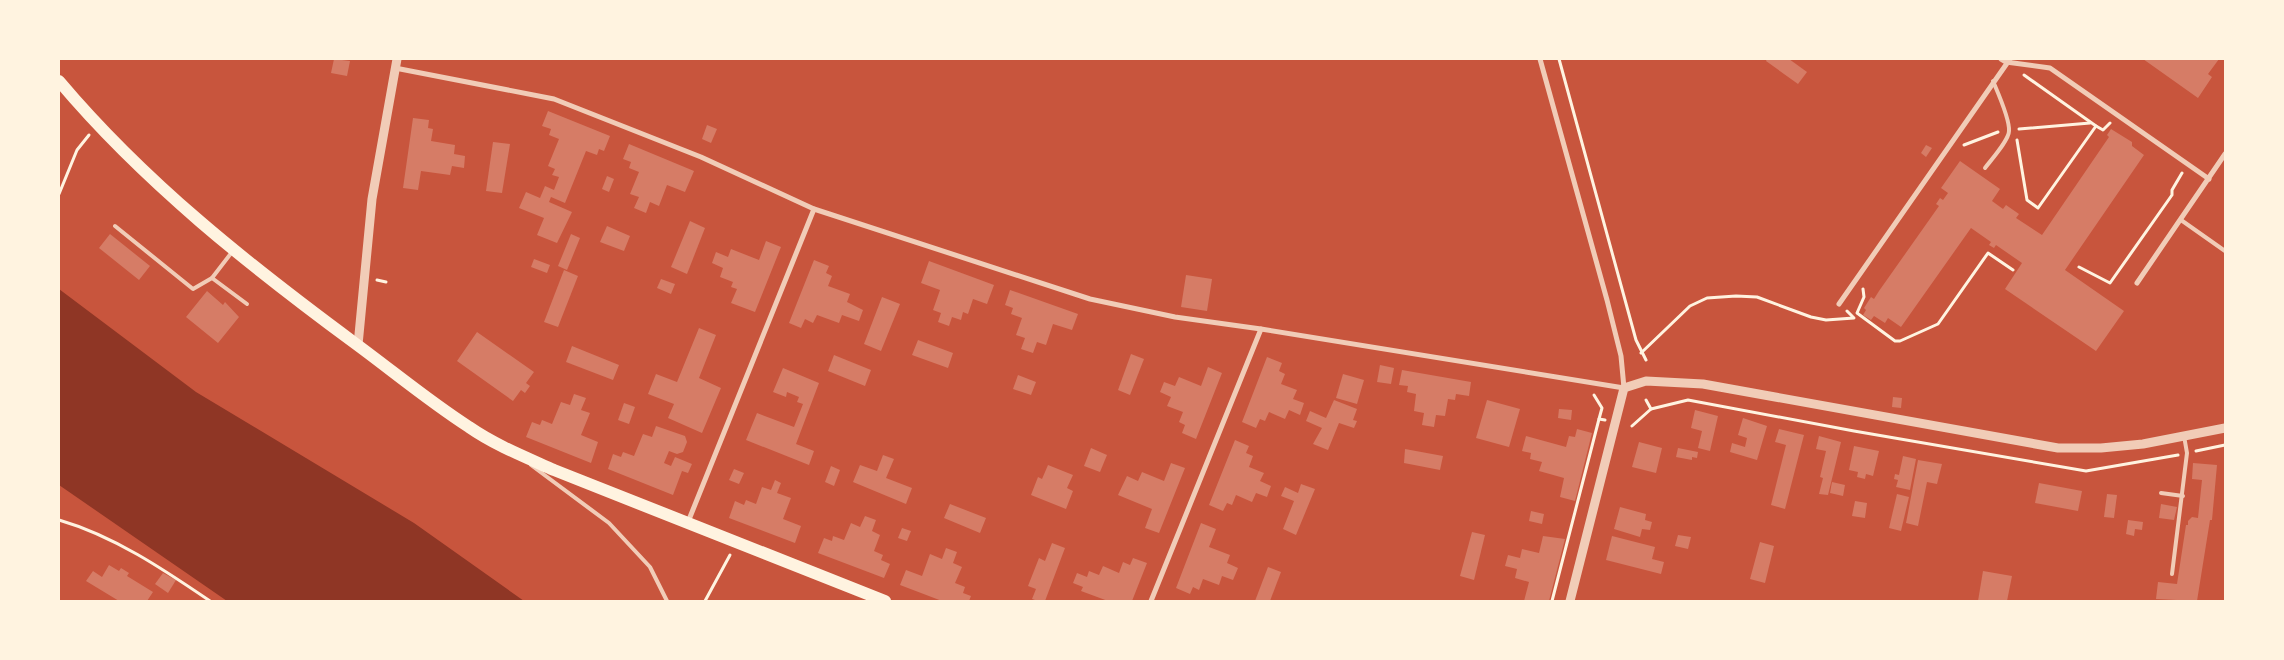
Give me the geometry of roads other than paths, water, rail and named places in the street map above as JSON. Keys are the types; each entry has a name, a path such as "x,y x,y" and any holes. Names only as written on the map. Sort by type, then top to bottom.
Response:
{"main road":[{"path":"59,81 98,126 138,167 233,250 462,423 513,452 885,601"}],"street":[{"path":"1540,59 1607,300 1621,356 1624,388 1570,601"},
{"path":"2001,59 2050,68 2209,179"},
{"path":"1839,304 2008,61"},
{"path":"358,345 372,199 396,63 554,99 701,158 814,209 1090,299 1175,317 1261,329 1624,388 1646,381 1703,384 1858,414 2058,448 2143,444 2225,428"},
{"path":"2138,282 2225,154"},
{"path":"687,523 814,209"},
{"path":"1151,601 1261,329"}],"lane":[{"path":"1985,168 2010,130 1999,94 1993,82"},
{"path":"2180,220 2225,251"},
{"path":"115,226 193,289 212,278 233,250"},
{"path":"212,278 247,304"},
{"path":"2172,574 2187,453 2184,436"},
{"path":"513,452 609,523 650,567 667,601"},
{"path":"2161,493 2182,496"}]}
